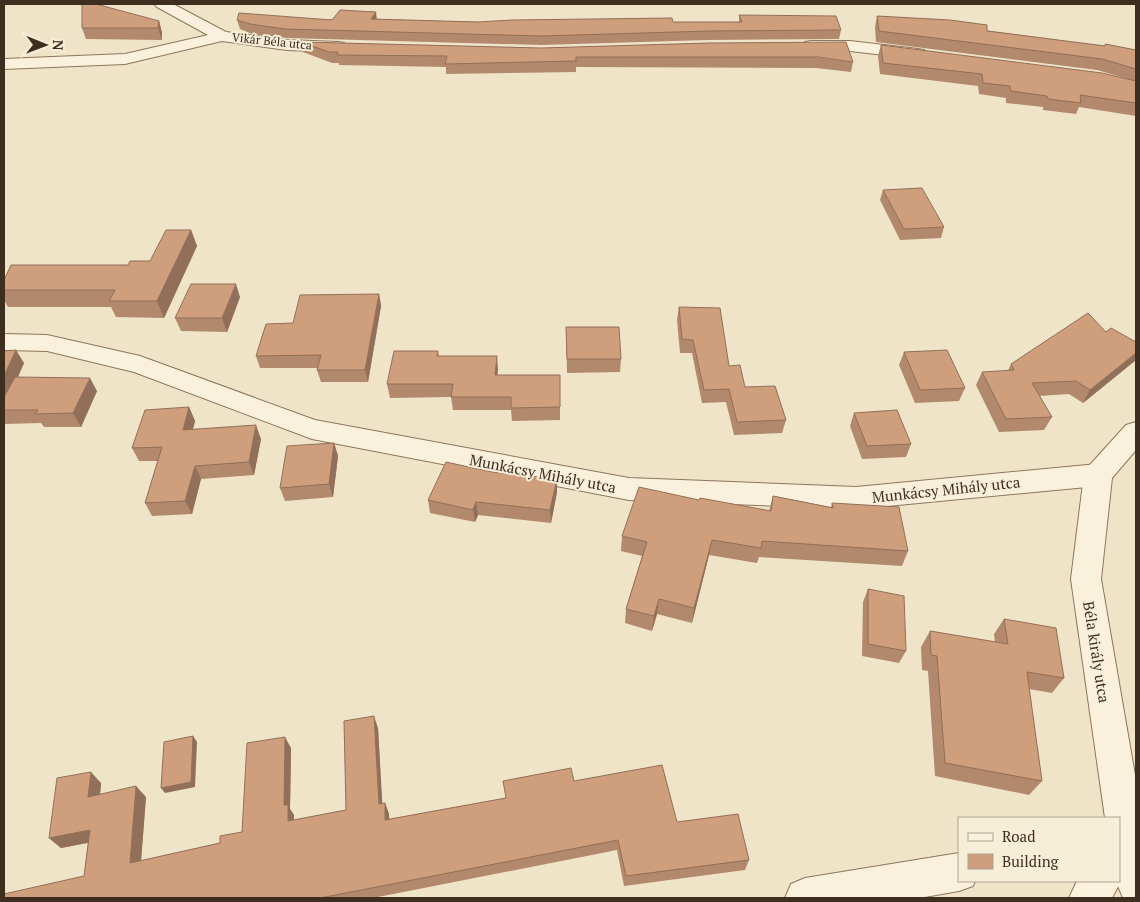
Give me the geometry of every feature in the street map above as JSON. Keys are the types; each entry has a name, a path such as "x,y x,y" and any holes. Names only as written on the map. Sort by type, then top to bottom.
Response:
{"street":[{"name":"Vikár Béla utca","path":"162,4 222,36 287,46 356,47"},
{"path":"4,64 125,59 162,52 222,36"},
{"path":"794,46 850,46 929,56"},
{"name":"Munkácsy Mihály utca","path":"4,342 47,343 140,365 312,429 628,489 856,498 1098,474"},
{"path":"1098,474 1136,432"},
{"name":"Béla király utca","path":"1098,474 1086,579 1118,817"},
{"name":"Béla király utca","path":"1120,834 1122,849 1136,884"},
{"path":"805,898 958,872"},
{"path":"1089,898 1100,882"}],"building":[{"path":"82,4 96,4 159,21 158,28 82,28"},
{"path":"340,10 376,12 371,19 478,22 672,18 673,22 742,22 739,15 836,16 841,30 709,31 541,36 285,29 250,24 237,20 239,13 332,20"},
{"path":"877,16 950,20 987,25 987,31 1105,46 1105,44 1136,50 1136,69 1102,59 879,31"},
{"path":"301,42 541,48 709,43 846,42 853,62 818,57 576,57 576,61 445,64 447,56 337,55 338,52 329,52"},
{"path":"881,45 1102,73 1136,81 1136,103 1080,95 1081,103 1048,99 1047,96 1011,91 1010,86 983,83 982,74 883,63"},
{"path":"922,188 944,227 904,229 883,190"},
{"path":"166,230 191,230 157,301 109,301 115,290 4,290 4,280 11,265 128,265 130,261 150,261"},
{"path":"191,284 236,284 222,318 175,318"},
{"path":"379,294 365,370 317,370 321,355 256,356 266,324 293,323 300,295"},
{"path":"679,307 720,308 729,366 740,365 745,387 775,386 786,420 737,422 729,389 704,390 693,340 682,339"},
{"path":"1088,313 1106,332 1111,328 1136,342 1136,353 1090,390 1076,381 1032,383 1052,417 1006,419 982,372 1014,370 1011,364"},
{"path":"566,327 619,327 621,359 567,359"},
{"path":"16,350 4,376 4,351"},
{"path":"947,350 965,388 920,390 904,352"},
{"path":"394,351 438,351 437,356 497,356 495,375 560,375 560,407 511,408 511,397 451,397 453,384 387,384"},
{"path":"15,377 90,378 73,413 35,414 38,410 4,410 4,397"},
{"path":"189,407 183,430 256,425 249,462 195,466 185,501 145,503 162,447 132,448 145,410"},
{"path":"897,410 911,444 867,446 854,413"},
{"path":"334,443 329,484 280,488 287,446"},
{"path":"446,462 492,472 557,479 550,510 476,502 473,510 428,500"},
{"path":"639,487 699,500 700,498 771,511 773,496 833,508 832,503 899,507 908,551 762,541 761,548 712,540 694,608 659,599 654,616 626,609 647,542 622,536"},
{"path":"868,589 904,596 906,651 868,644"},
{"path":"1004,619 1056,628 1064,678 1027,672 1042,781 945,763 937,656 931,655 930,631 1008,644"},
{"path":"374,716 379,804 385,803 385,820 506,798 503,781 571,768 574,781 662,765 677,822 738,814 749,860 626,876 618,840 320,898 4,898 4,894 84,876 90,830 49,838 57,778 91,772 88,797 136,786 130,863 220,843 220,836 242,832 247,743 285,737 284,805 288,805 288,821 346,810 344,721"},
{"path":"193,736 191,782 161,788 164,742"}]}
